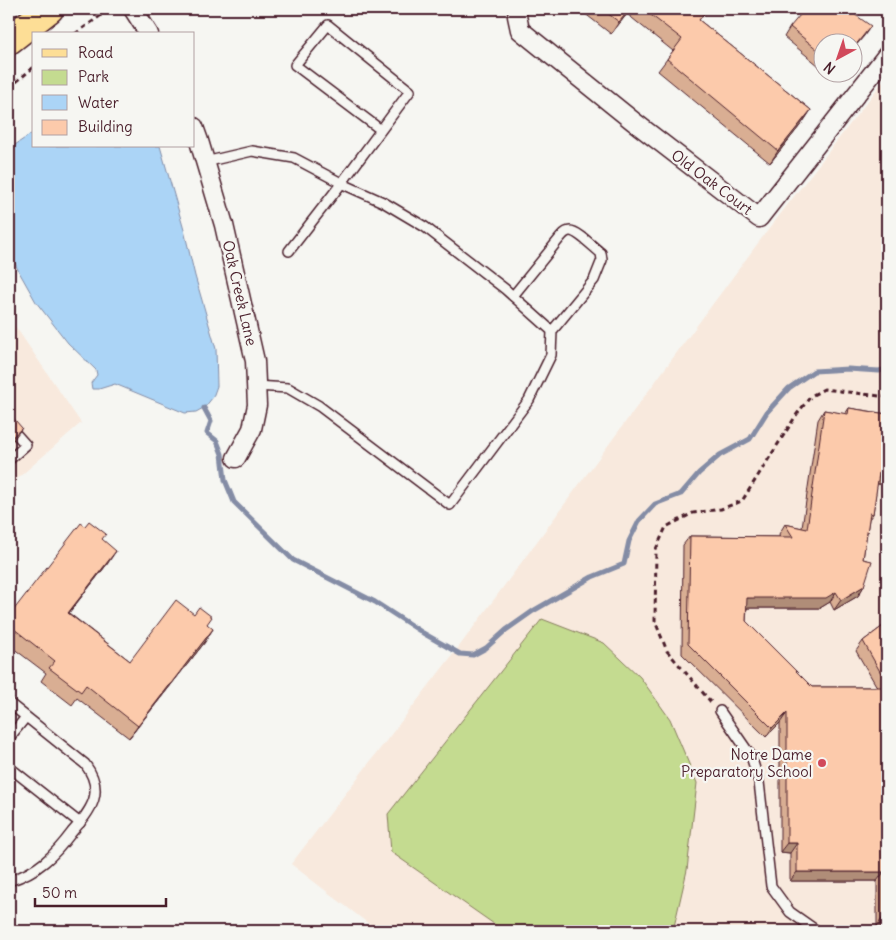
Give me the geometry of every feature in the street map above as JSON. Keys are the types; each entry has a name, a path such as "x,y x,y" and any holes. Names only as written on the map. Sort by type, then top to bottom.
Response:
{"main road":[{"path":"9,40 49,9"}],"street":[{"path":"133,9 148,32"},
{"name":"Old Oak Court","path":"518,9 517,16 520,30 633,121 759,218 887,55"},
{"name":"Oak Creek Lane","path":"195,130 224,225 255,361 257,405 252,429 236,458"}],"lane":[{"path":"289,250 341,184 410,91 328,25 295,65 381,130"},
{"path":"205,162 252,151 294,158 341,184 383,202 425,227 513,296 552,331"},
{"path":"256,386 288,388 319,406 450,505 529,400 551,356 552,331 594,280 602,260 601,253 576,233 566,232 513,296"},
{"path":"9,426 26,445 9,460"},
{"path":"9,703 78,758 89,770 94,783 94,796 91,808 62,846 31,872 9,881"},
{"path":"720,711 751,756 759,782 771,886 790,912 817,931"},
{"path":"9,738 26,716"},
{"path":"9,767 80,823"}],"path":[{"path":"78,32 110,9"},
{"path":"9,88 32,69"},
{"path":"720,711 667,651 655,621 656,550 666,527 693,514 721,509 742,501 797,414 811,396 824,389 887,397"}],"shaded area":[{"path":"887,76 887,931 378,931 291,864 461,644 755,247"},
{"path":"9,317 81,423 9,486"}],"green space":[{"path":"542,619 604,643 640,677 670,719 697,783 687,870 673,931 504,931 391,852 388,814"}],"water":[{"path":"32,133 32,148 161,148 216,349 217,386 213,397 205,407 196,412 185,413 115,384 92,389 91,383 97,375 96,370 68,343 36,302 9,250 9,149"}],"building":[{"path":"602,9 630,9 619,22"},
{"path":"643,9 707,9 699,20 811,110 778,151 667,59 682,39"},
{"path":"805,9 847,9 871,26 864,35 864,32 814,32 814,47 790,27"},
{"path":"849,408 887,414 887,475 879,473 873,514 870,513 863,559 872,561 864,586 841,600 836,592 826,598 747,598 746,621 812,687 887,687 887,916 884,916 884,872 797,872 797,843 787,843 787,713 772,728 688,644 690,536 793,537 785,524 807,529 824,410 848,414"},
{"path":"9,413 22,428 9,440"},
{"path":"89,521 106,534 102,539 116,551 68,613 130,661 176,600 194,614 199,607 212,617 207,624 213,629 138,726 86,685 81,692 49,668 55,661 9,625 9,616 81,523 85,526"},
{"path":"887,623 887,684 863,641"}],"waterway":[{"path":"204,408 211,421 207,433 217,441 222,454 225,480 234,502 293,560 375,602 460,654 473,655 486,648 506,630 533,611 592,577 624,564 629,541 639,521 655,504 681,494 699,473 720,455 750,439 767,412 789,388 814,371 848,369 879,371 887,369"}],"place":[{"name":"Notre Dame Preparatory School","path":"822,763"}]}
